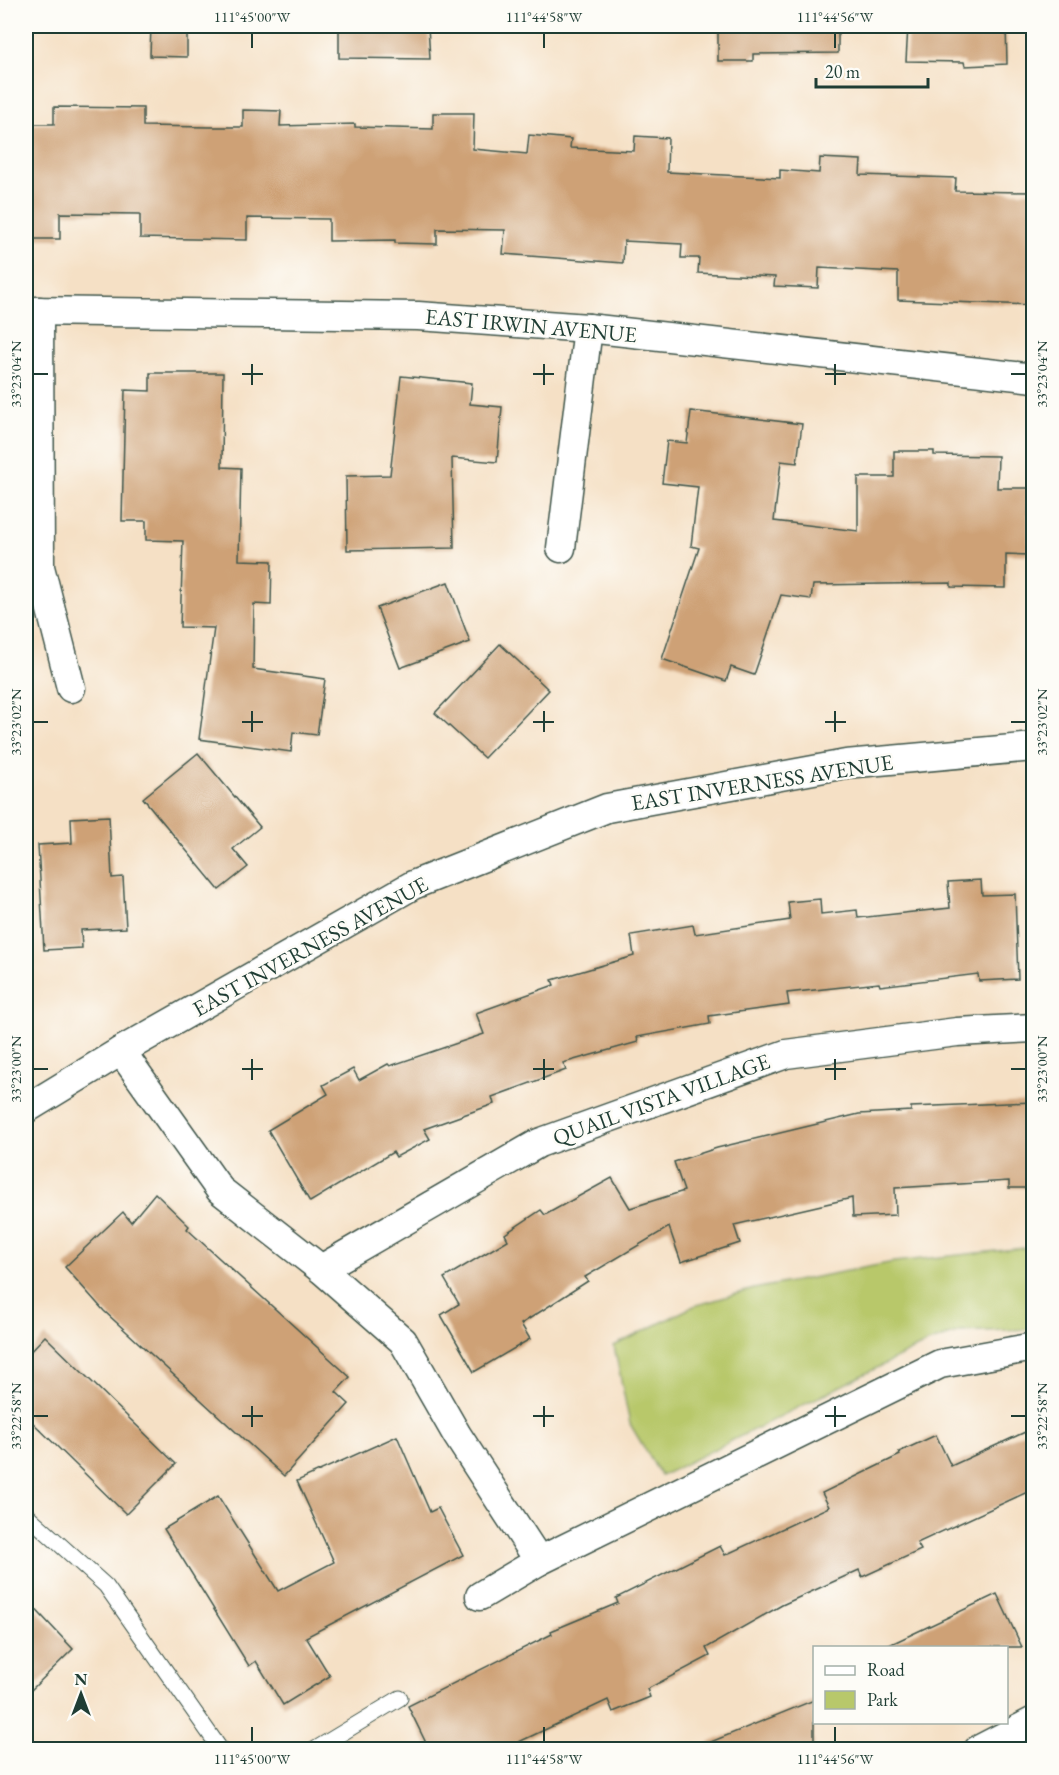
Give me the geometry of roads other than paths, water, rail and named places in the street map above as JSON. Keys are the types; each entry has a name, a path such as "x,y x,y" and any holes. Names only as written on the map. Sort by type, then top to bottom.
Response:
{"street":[{"name":"EAST IRWIN AVENUE","path":"32,311 418,316 588,328 1034,378"},
{"path":"32,311 40,567 71,688"},
{"path":"561,548 588,328"},
{"name":"EAST INVERNESS AVENUE","path":"26,1109 121,1051 413,885 607,808 846,764 1034,747"},
{"name":"QUAIL VISTA VILLAGE","path":"321,1269 539,1143 786,1054 957,1032 1034,1028"},
{"path":"121,1051 220,1190 321,1269 403,1341 458,1435 539,1561"},
{"path":"480,1596 539,1561 940,1364 1034,1347"},
{"path":"978,1749 1034,1721"}],"lane":[{"path":"26,1514 106,1586 221,1749"},
{"path":"314,1749 400,1698"}]}
